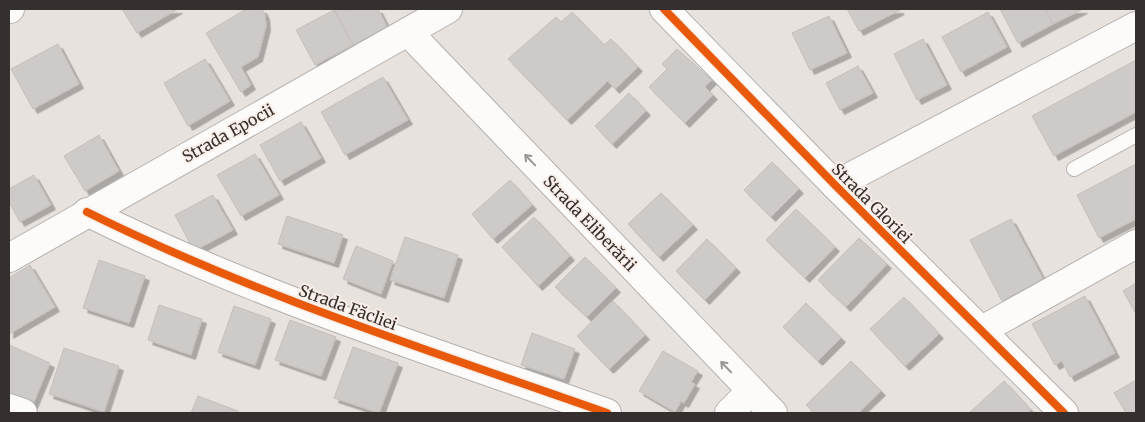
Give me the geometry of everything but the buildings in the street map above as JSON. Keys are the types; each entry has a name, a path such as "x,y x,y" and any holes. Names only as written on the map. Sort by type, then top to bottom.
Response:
{"street":[{"name":"Strada Epocii","path":"9,258 87,212 448,9"},
{"name":"Strada Gloriei","path":"673,11 835,185 1064,413"},
{"path":"835,185 1136,26"},
{"name":"Strada Eliberării","path":"408,32 750,392 773,413"},
{"name":"Strada Făcliei","path":"87,212 198,264 274,296 607,413"},
{"path":"982,330 1136,244"},
{"path":"729,413 750,392"},
{"path":"9,408 23,413"}],"lane":[{"path":"1074,169 1136,135"}],"cycle path":[{"path":"664,9 835,185 1064,413"},
{"path":"87,212 150,242 279,296 409,344 607,413"}]}
